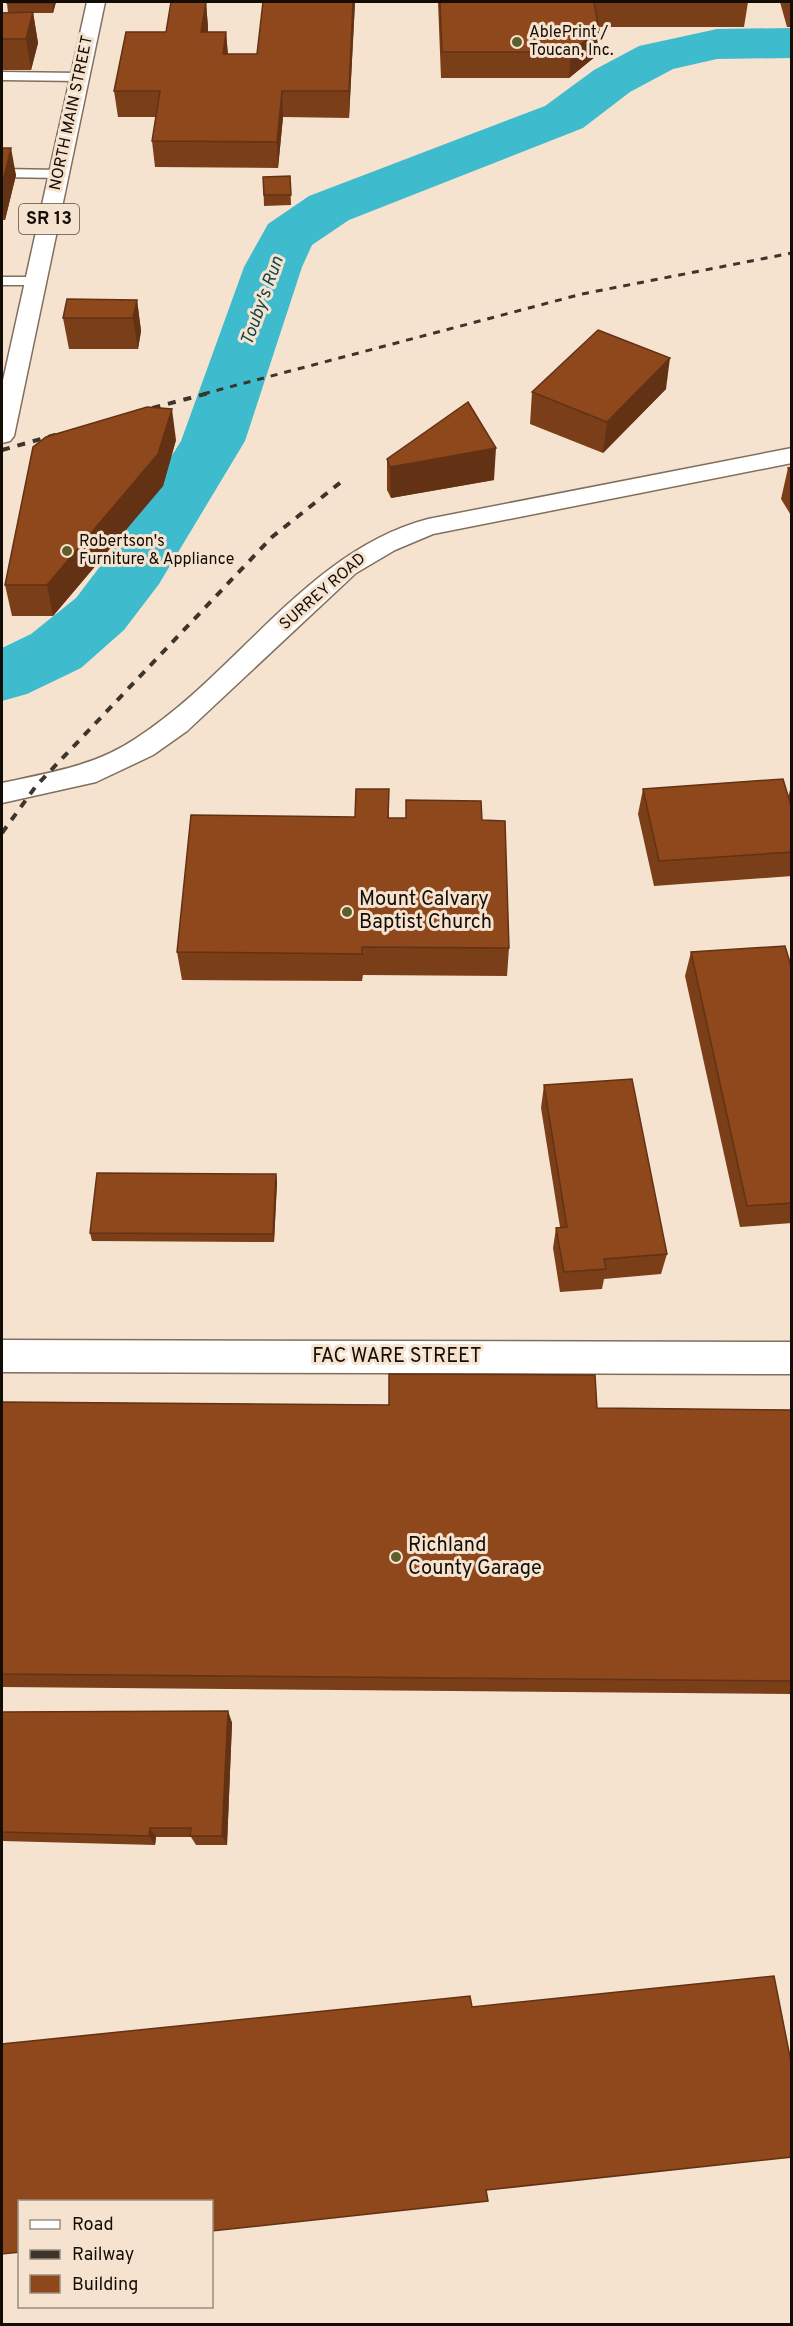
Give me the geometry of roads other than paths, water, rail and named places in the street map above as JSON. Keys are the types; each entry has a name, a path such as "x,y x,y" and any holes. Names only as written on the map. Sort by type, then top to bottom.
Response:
{"main road":[{"name":"NORTH MAIN STREET","path":"2,435 4,408 35,281 96,2"},
{"name":"SURREY ROAD","path":"2,793 86,775 143,748 177,724 347,567 368,552 398,538 428,527 792,455"},
{"name":"FAC WARE STREET","path":"2,1356 792,1358"}],"lane":[{"path":"2,76 79,77"},
{"path":"2,173 58,174"},
{"path":"2,281 35,281"}],"waterway":[{"name":"Touby's Run","path":"2,677 56,651 100,614 135,568 213,441 273,267 288,236 329,208 564,117 612,81 657,57 717,44 792,43"}],"railway":[{"path":"203,394 582,294 792,253"},
{"path":"137,412 209,393"},
{"path":"2,450 62,433"},
{"path":"2,833 36,786 272,537 341,482"}],"place":[{"name":"AblePrint / Toucan, Inc.","path":"517,42"},
{"name":"Robertson's Furniture & Appliance","path":"67,551"},
{"name":"Mount Calvary Baptist Church","path":"347,912"},
{"name":"Richland County Garage","path":"396,1557"}]}
